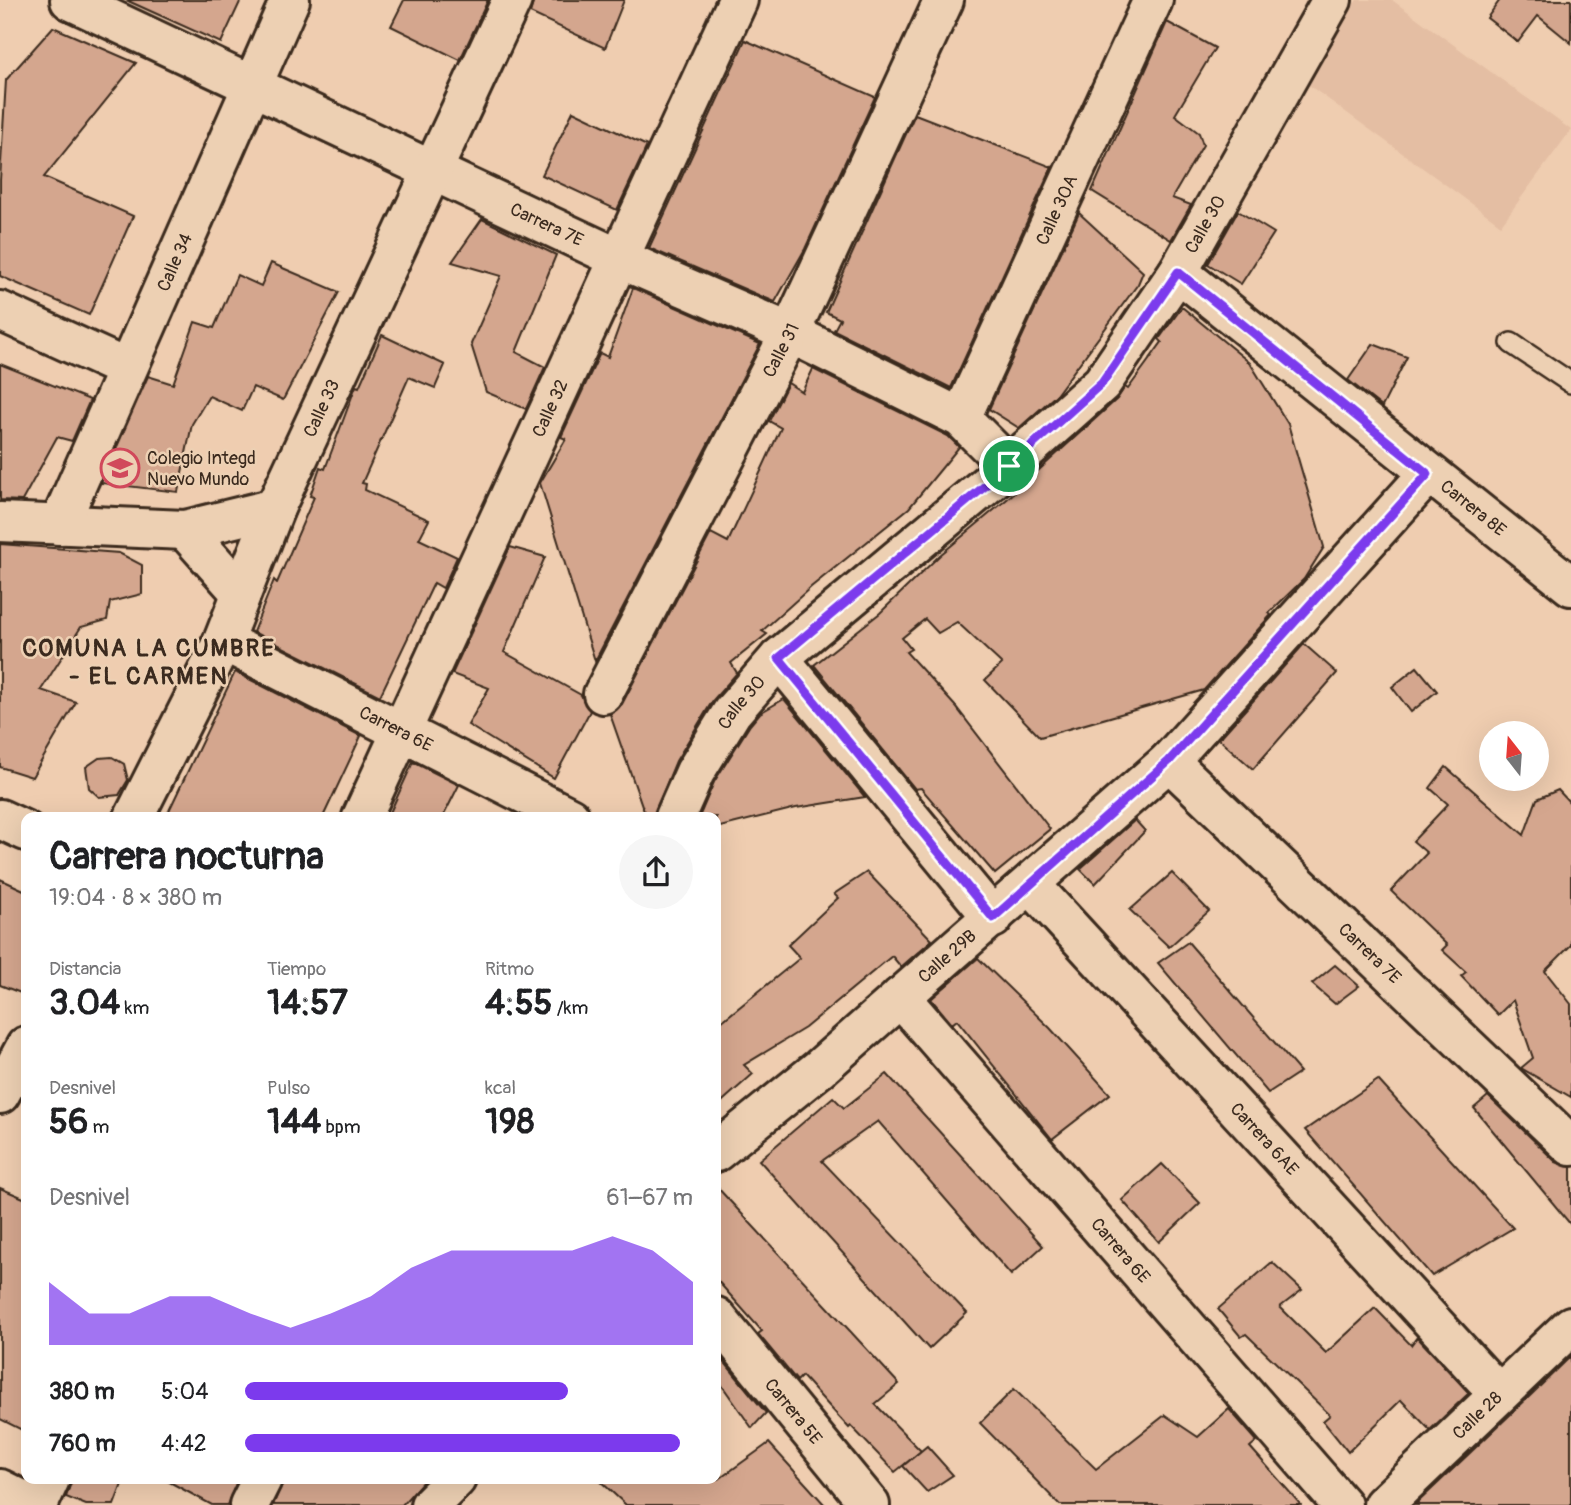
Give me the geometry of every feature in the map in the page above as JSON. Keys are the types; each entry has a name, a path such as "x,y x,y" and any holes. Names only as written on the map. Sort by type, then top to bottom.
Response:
{"street":[{"name":"Calle 34","path":"59,525 290,0"},
{"name":"Calle 33","path":"137,812 223,641 275,508 512,0"},
{"name":"Calle 32","path":"364,812 400,729 738,0"},
{"name":"Calle 31","path":"603,694 790,333 944,0"},
{"name":"Calle 30A","path":"961,418 1153,0"},
{"name":"Calle 30","path":"677,812 695,772 732,712 779,658 1009,466 1102,383 1178,272 1332,0"},
{"name":"Carrera 7E","path":"79,2 251,88 618,258 790,333 961,418 1009,466"},
{"name":"Carrera 8E","path":"1178,272 1428,474 1571,585"},
{"path":"0,311 127,369"},
{"name":"Calle 29B","path":"721,1148 820,1068 1169,761 1428,474"},
{"path":"0,522 185,530 275,508"},
{"path":"185,530 241,593"},
{"name":"Carrera 6E","path":"223,641 560,812"},
{"path":"779,658 993,918"},
{"name":"Carrera 7E","path":"1169,761 1571,1146"},
{"path":"0,819 21,829"},
{"name":"Carrera 6AE","path":"1031,885 1498,1393"},
{"name":"Carrera 6E","path":"900,997 1342,1505"},
{"path":"0,1094 21,1055"},
{"name":"Carrera 5E","path":"721,1323 870,1505"},
{"name":"Calle 28","path":"1383,1505 1571,1326"},
{"path":"38,1505 48,1484"},
{"path":"249,1505 260,1484"},
{"path":"430,1505 451,1484"},
{"path":"0,1489 32,1505"}],"lane":[{"path":"1511,343 1571,383"}],"shaded area":[{"path":"1357,0 1392,0 1571,130 1501,225 1299,78"}],"building":[{"path":"126,0 241,0 221,43"},
{"path":"404,0 488,0 460,60 391,26"},
{"path":"534,0 624,0 605,48 530,13"},
{"path":"1500,0 1571,0 1571,43 1538,16 1518,42 1487,18"},
{"path":"1167,22 1215,48 1175,115 1199,133 1203,145 1172,198 1191,205 1171,240 1092,191"},
{"path":"53,27 136,63 44,177 133,216 89,315 0,276 0,180 6,80"},
{"path":"745,40 875,97 805,249 775,302 649,248"},
{"path":"573,111 647,146 617,210 542,175"},
{"path":"915,114 1052,167 951,388 834,330 840,319 826,312"},
{"path":"1238,211 1274,233 1241,284 1208,264"},
{"path":"1079,213 1143,272 1138,284 1056,395 1019,428 989,409"},
{"path":"482,219 556,255 516,352 545,367 526,409 486,392 471,344 501,276 452,262"},
{"path":"271,263 339,292 283,400 253,387 242,411 209,396 192,424 178,492 101,483 148,376 173,384 195,322 214,328 237,275 261,286"},
{"path":"633,288 760,344 595,661 540,483 566,439 561,437 600,353 608,357"},
{"path":"1182,307 1250,363 1288,424 1324,547 1304,579 1269,613 1271,615 1204,690 1040,737 985,680 1002,664 957,622 938,633 925,619 902,638 911,649 906,652 956,707 1050,829 995,874 921,788 915,789 814,665 880,613 940,555 1006,500 1117,399 1125,387 1128,389 1162,342 1159,339"},
{"path":"382,335 445,365 435,388 409,377 362,483 366,484 365,490 429,520 419,539 457,557 443,588 434,583 380,696 253,632 274,580 277,583 314,497 310,496 320,467 325,469 356,386 359,387"},
{"path":"1373,344 1407,357 1382,407 1348,380"},
{"path":"0,364 90,400 72,441 57,437 22,501 0,500"},
{"path":"813,369 948,436 959,447 909,508 811,587 762,631 767,634 731,663 737,673 713,700 676,761 655,812 644,812 610,714 622,704 711,533 728,542 781,428 769,421 788,383 802,392"},
{"path":"0,544 119,553 142,565 142,594 110,602 107,620 81,627 41,690 76,702 32,777 0,767"},
{"path":"510,547 545,557 504,652 581,695 590,711 554,778 468,725 489,688 452,674"},
{"path":"1304,644 1337,673 1253,769 1219,739"},
{"path":"1417,667 1437,691 1411,712 1392,687"},
{"path":"235,672 361,736 325,812 168,812"},
{"path":"784,699 865,797 796,808 721,827 721,812 701,812 714,782 760,713"},
{"path":"112,757 124,764 128,780 119,795 99,797 89,788 86,767 99,758"},
{"path":"413,762 459,785 446,812 390,812"},
{"path":"1446,767 1524,835 1537,799 1558,790 1571,804 1571,945 1545,971 1571,1004 1571,1097 1521,1068 1533,1058 1513,1000 1498,1015 1461,976 1466,972 1442,950 1447,945 1391,891 1427,853 1413,841 1448,804 1430,788"},
{"path":"1135,820 1145,831 1095,884 1080,869"},
{"path":"867,872 932,940 901,967 892,956 805,1028 744,1065 753,1074 721,1103 721,1022 800,958 788,945 838,898 834,894"},
{"path":"1172,873 1209,911 1169,947 1130,910"},
{"path":"0,879 21,889 21,993 0,985"},
{"path":"1188,942 1300,1072 1268,1093 1158,963"},
{"path":"978,958 1050,1028 1110,1094 1052,1139 957,1020 952,1024 931,999"},
{"path":"1335,965 1359,986 1335,1004 1312,984"},
{"path":"887,1074 1043,1246 1011,1275 878,1121 822,1161 967,1313 929,1349 759,1160 833,1097 844,1108"},
{"path":"1378,1080 1513,1228 1432,1276 1305,1130"},
{"path":"1488,1096 1556,1162 1571,1167 1571,1225 1474,1108"},
{"path":"1162,1164 1200,1203 1159,1242 1122,1200"},
{"path":"0,1188 21,1197 21,1430 0,1419"},
{"path":"721,1191 899,1384 875,1404 921,1451 895,1472 851,1426 849,1428 802,1376 797,1381 758,1334 762,1331 721,1285"},
{"path":"1272,1262 1302,1290 1280,1307 1326,1353 1375,1308 1411,1345 1417,1337 1469,1393 1430,1430 1401,1400 1348,1452 1323,1421 1330,1415 1246,1334 1241,1337 1218,1309"},
{"path":"1571,1356 1571,1505 1415,1505 1532,1394"},
{"path":"721,1360 766,1413 752,1428 721,1384"},
{"path":"1014,1389 1096,1469 1165,1415 1198,1437 1229,1409 1257,1441 1250,1447 1301,1505 1060,1505 980,1423"},
{"path":"769,1443 825,1505 626,1505 603,1484 721,1484 721,1478"},
{"path":"927,1446 953,1475 927,1492 903,1466"},
{"path":"70,1484 122,1484 114,1505 86,1505 66,1497"},
{"path":"173,1484 236,1484 227,1505 212,1505"},
{"path":"282,1484 421,1484 402,1505 273,1505"}],"place":[{"name":"Colegio Integd Nuevo Mundo","path":"120,468"}],"district":[{"name":"COMUNA LA CUMBRE - EL CARMEN","path":"149,662"}],"route":[{"path":"1178,272 1428,474 1169,761 993,918 779,658 1009,466 1102,383 1178,272"}]}
